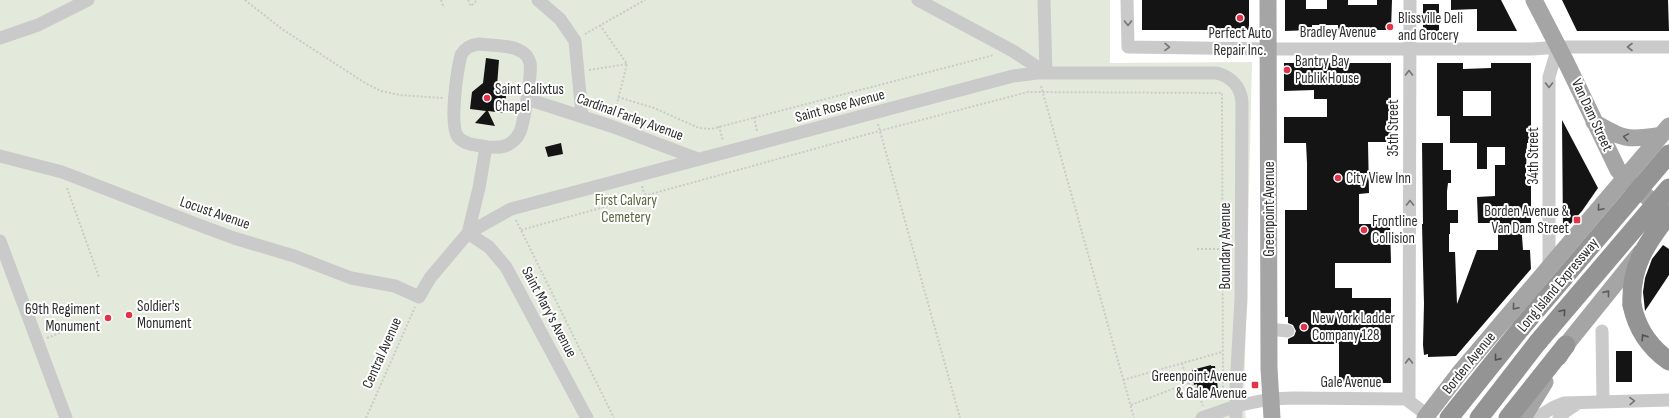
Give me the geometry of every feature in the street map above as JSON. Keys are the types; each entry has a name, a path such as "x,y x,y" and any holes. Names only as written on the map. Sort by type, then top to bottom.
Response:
{"highway":[{"name":"Long Island Expressway","path":"1449,418 1521,328 1669,154"},
{"name":"Long Island Expressway","path":"1479,418 1538,342 1669,188"},
{"path":"1669,214 1646,244 1637,264 1632,290 1632,305 1638,325 1646,340 1669,361"},
{"path":"1508,418 1566,345"}],"main road":[{"name":"Greenpoint Avenue","path":"1268,0 1269,329 1270,399 1272,418"},
{"name":"Van Dam Street","path":"1535,1 1618,170 1625,178 1669,214"},
{"path":"1594,122 1624,138 1645,138 1665,130"},
{"name":"Borden Avenue","path":"1426,417 1460,371 1665,130"},
{"path":"1522,418 1542,388 1566,345 1669,218"}],"street":[{"path":"0,38 38,25 88,0"},
{"path":"538,0 560,19 575,41 582,116"},
{"path":"918,0 1013,51 1042,73"},
{"path":"1042,73 1044,0"},
{"name":"Bradley Avenue","path":"1127,0 1128,47 1269,49 1533,49 1558,47 1669,47"},
{"name":"35th Street","path":"1409,400 1410,0"},
{"path":"479,44 511,48 525,54 530,62 527,99 520,132 513,142 504,147 471,145 458,137 454,126 455,100 461,55 466,48 479,44"},
{"name":"34th Street","path":"1549,266 1549,77 1558,47"},
{"name":"Saint Rose Avenue","path":"468,233 511,209 1013,76 1042,73 1212,73 1222,74 1229,79"},
{"name":"Boundary Avenue","path":"1229,79 1238,88 1242,102 1241,299 1236,412"},
{"name":"Cardinal Farley Avenue","path":"527,99 611,126 698,159"},
{"path":"419,297 430,278 468,233 479,188 486,146"},
{"name":"Locust Avenue","path":"0,156 62,172 234,238 280,251 351,278 395,286 419,297"},
{"name":"Saint Mary's Avenue","path":"468,233 489,247 506,267 587,418"},
{"path":"0,241 66,418"},
{"path":"1269,329 1288,331"},
{"path":"1602,331 1603,401"},
{"name":"Gale Avenue","path":"1204,417 1223,411 1236,412 1270,399 1381,398 1409,400"},
{"path":"1409,400 1426,417"},
{"path":"1536,418 1559,405 1579,402 1669,400"},
{"path":"1559,418 1579,402"}],"path":[{"path":"245,0 282,30 349,74 381,91 400,95 455,100"},
{"path":"441,0 444,8"},
{"path":"468,0 471,6 477,0"},
{"path":"575,41 645,0"},
{"path":"600,25 628,64"},
{"path":"618,97 654,108 699,128 711,129 1013,51"},
{"path":"577,72 628,64"},
{"path":"611,126 628,64"},
{"path":"1042,73 1043,91 1134,418"},
{"path":"521,230 879,131 1028,92 1222,93 1223,411"},
{"path":"879,131 960,418"},
{"path":"62,172 99,277"},
{"path":"511,209 614,418"},
{"path":"1197,249 1222,249"},
{"name":"Central Avenue","path":"366,418 419,297"},
{"path":"43,339 67,330"},
{"path":"1124,380 1182,362 1222,352"},
{"path":"1182,362 1188,383 1196,387 1204,417"},
{"path":"1131,405 1188,383"}],"green space":[{"name":"First Calvary Cemetery","path":"0,0 1110,0 1110,63 1252,62 1244,404 1246,418 0,418"}],"building":[{"path":"1142,0 1249,0 1249,30 1142,30"},
{"path":"1285,0 1306,0 1306,9 1327,9 1327,0 1348,0 1348,5 1377,5 1377,0 1392,0 1391,30 1338,30 1338,25 1312,25 1312,30 1285,31"},
{"path":"1451,0 1501,0 1517,31 1477,31 1477,9 1451,10"},
{"path":"1562,0 1668,0 1669,31 1577,31"},
{"path":"1423,4 1439,4 1439,31 1423,31"},
{"name":"Saint Calixtus Chapel","path":"486,58 499,60 497,86 506,96 504,113 488,111 495,126 475,123 486,111 470,109 472,92 483,83"},
{"path":"1284,63 1391,63 1391,142 1368,142 1369,193 1359,194 1359,224 1390,224 1391,263 1335,263 1335,288 1352,288 1352,298 1391,298 1391,383 1339,383 1339,344 1288,344 1288,339 1294,336 1296,331 1293,325 1288,323 1288,317 1285,317 1285,210 1307,210 1307,163 1306,143 1284,143 1284,117 1327,117 1327,99 1314,99 1314,90 1284,91"},
{"path":"1437,63 1463,63 1463,69 1491,68 1491,63 1531,63 1531,143 1527,143 1526,183 1531,183 1531,223 1522,223 1522,236 1523,250 1530,250 1531,269 1456,356 1428,357 1428,354 1424,355 1423,345 1424,304 1422,143 1443,143 1443,170 1451,170 1451,183 1448,183 1447,191 1447,210 1458,210 1458,223 1450,223 1449,234 1449,252 1455,252 1457,304 1477,250 1498,250 1498,223 1478,223 1477,197 1495,196 1495,165 1505,165 1505,147 1487,147 1487,169 1477,169 1477,143 1450,143 1450,116 1437,116","holes":["1463,91 1491,91 1491,116 1463,116"]},
{"path":"1562,120 1598,188 1582,211 1563,232"},
{"path":"561,143 563,154 548,157 545,147"},
{"path":"1663,245 1669,249 1669,275 1645,311 1643,292 1645,278 1652,259"},
{"path":"1616,351 1632,351 1632,382 1616,382"},
{"path":"1211,365 1215,366 1219,397 1210,391 1198,392 1197,384 1194,385 1192,370"}],"place":[{"name":"Perfect Auto Repair Inc.","path":"1240,18"},
{"name":"Blissville Deli and Grocery","path":"1390,27"},
{"name":"Bantry Bay Publik House","path":"1287,70"},
{"name":"Saint Calixtus Chapel","path":"487,98"},
{"name":"City View Inn","path":"1338,178"},
{"name":"Borden Avenue & Van Dam Street","path":"1577,220"},
{"name":"Frontline Collision","path":"1364,230"},
{"name":"Soldier's Monument","path":"129,315"},
{"name":"69th Regiment Monument","path":"108,318"},
{"name":"New York Ladder Company 128","path":"1304,327"},
{"name":"Greenpoint Avenue & Gale Avenue","path":"1255,385"}]}
